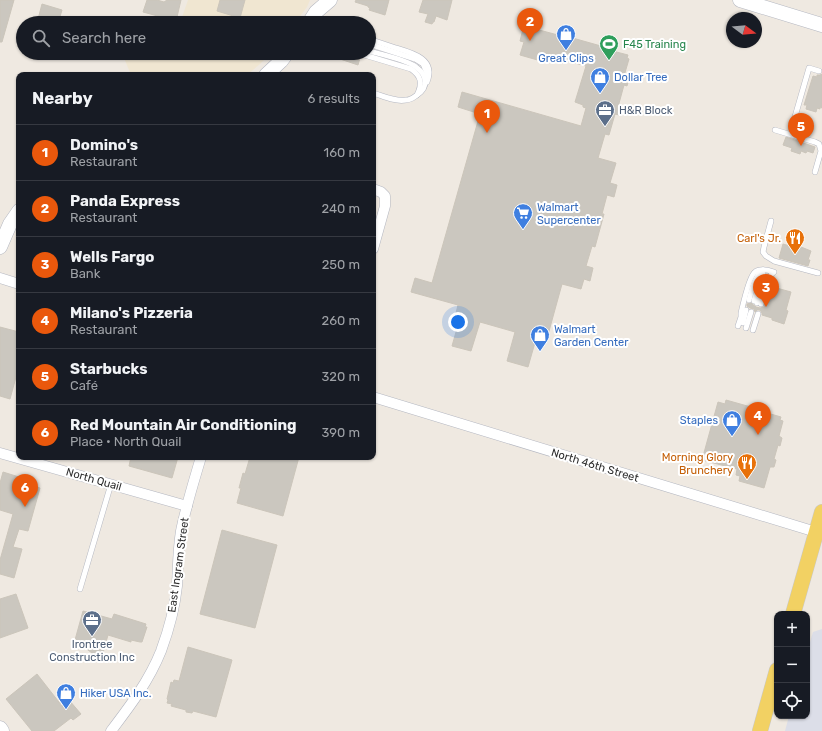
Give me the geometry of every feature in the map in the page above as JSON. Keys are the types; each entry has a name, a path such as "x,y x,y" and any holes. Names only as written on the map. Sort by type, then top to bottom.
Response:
{"main road":[{"path":"794,611 822,512"},
{"path":"760,731 774,681"}],"street":[{"path":"314,12 330,0"},
{"path":"740,0 822,25"},
{"path":"269,72 281,60"},
{"path":"376,190 385,196 385,206 376,238"},
{"path":"0,247 10,224 16,215"},
{"path":"0,278 16,283"},
{"name":"North 46th Street","path":"376,398 816,532"},
{"name":"North Quail","path":"0,453 16,457"},
{"name":"North Quail","path":"25,460 187,506"},
{"name":"East Ingram Street","path":"111,731 147,681 161,650 173,611 177,587 181,531 200,460"}],"lane":[{"path":"376,40 416,54 425,61 429,68 430,75 422,92 413,98 407,100 397,100 376,93"},
{"path":"376,46 415,59 423,64 427,73 426,84"},
{"path":"376,53 415,65 422,72 426,84"},
{"path":"376,58 411,69 417,74 420,84 416,96"},
{"path":"794,120 809,68 819,71"},
{"path":"775,130 819,144 821,151 815,172"},
{"path":"771,221 763,252 766,256 774,261 818,273"},
{"path":"746,328 740,313 751,277 755,272 762,270 769,271"},
{"path":"769,271 771,274 755,302 757,278 760,272 769,271"},
{"path":"746,328 752,312 746,328"},
{"path":"80,589 111,484"}],"shaded area":[{"path":"188,0 310,0 300,16 182,16"},
{"path":"125,60 264,60 251,72 130,72"},
{"path":"822,629 822,731 785,731 788,719 810,719 810,642 813,632"}],"building":[{"path":"0,0 14,0 2,42 0,42"},
{"path":"147,0 164,2 167,0 181,0 177,16 158,16 143,12"},
{"path":"220,0 245,0 241,16 233,16 217,11"},
{"path":"356,0 389,0 385,15 369,10 370,8 368,6 355,2"},
{"path":"423,0 452,0 447,20 436,16 432,24 425,22 428,14 419,12"},
{"path":"42,4 62,10 60,16 39,16"},
{"name":"Walmart Supercenter","path":"528,27 569,37 628,55 627,58 629,59 624,76 629,79 627,86 624,85 618,107 620,108 619,115 615,114 609,135 605,134 598,158 616,163 610,183 617,185 614,197 607,195 602,214 604,214 595,247 592,246 586,266 593,268 590,281 584,279 581,289 562,284 546,342 536,339 528,367 507,361 515,332 480,322 471,351 452,346 460,318 455,317 458,305 411,292 415,278 432,283 480,114 458,107 462,92 581,126 586,108 575,102 586,66 564,60 563,63 542,57 541,61 520,55 524,42 520,41 523,29 527,30"},
{"path":"343,60 359,60 358,65"},
{"path":"822,74 822,108 817,108 816,112 806,109 807,105 804,105 813,76 817,77 817,75"},
{"path":"786,137 815,147 813,153 801,151 800,154 791,151 792,148 783,145"},
{"name":"Carl's Jr.","path":"783,244 796,247 796,245 811,251 808,266 779,258"},
{"path":"773,287 791,292 784,324 762,315 760,310 755,312 754,309 747,306 747,304 751,303 756,307 764,307 768,292 772,293"},
{"path":"0,327 16,331 16,377 10,399 0,396"},
{"name":"Staples","path":"726,400 765,411 764,412 781,417 780,420 783,421 779,436 782,438 780,446 778,445 774,459 776,460 774,467 770,467 764,488 739,481 740,476 736,475 737,469 702,460 718,402 725,404"},
{"path":"130,460 177,460 172,478 129,466"},
{"path":"249,460 298,460 283,516 237,503 243,473 245,474"},
{"path":"3,472 19,477 18,482 40,488 28,531 19,529 13,547 22,549 14,578 0,574 0,560 13,514 0,510 0,483"},
{"path":"222,530 277,545 255,628 200,614"},
{"path":"16,594 28,628 0,638 0,599"},
{"name":"Irontree Construction Inc","path":"83,611 112,619 114,614 146,624 145,627 147,627 142,642 131,640 131,642 108,635 101,660 75,640"},
{"path":"188,647 232,660 216,717 193,711 192,713 186,712 186,710 171,706 172,704 167,703 171,682 173,683 174,680 179,681"},
{"path":"37,674 62,706 69,700 81,714 73,720 71,718 54,731 32,731 6,699"}],"place":[{"name":"Panda Express","path":"530,41"},
{"name":"Great Clips","path":"566,51"},
{"name":"F45 Training","path":"609,61"},
{"name":"Dollar Tree","path":"600,94"},
{"name":"H&R Block","path":"605,127"},
{"name":"Domino's","path":"487,133"},
{"name":"Starbucks","path":"801,146"},
{"name":"Walmart Supercenter","path":"523,230"},
{"name":"Carl's Jr.","path":"795,255"},
{"name":"Wells Fargo","path":"766,307"},
{"name":"Walmart Garden Center","path":"540,352"},
{"name":"Milano's Pizzeria","path":"758,435"},
{"name":"Staples","path":"732,437"},
{"name":"Morning Glory Brunchery","path":"747,480"},
{"name":"Red Mountain Air Conditioning","path":"25,507"},
{"name":"Irontree Construction Inc","path":"92,637"},
{"name":"Hiker USA Inc.","path":"66,710"}]}
